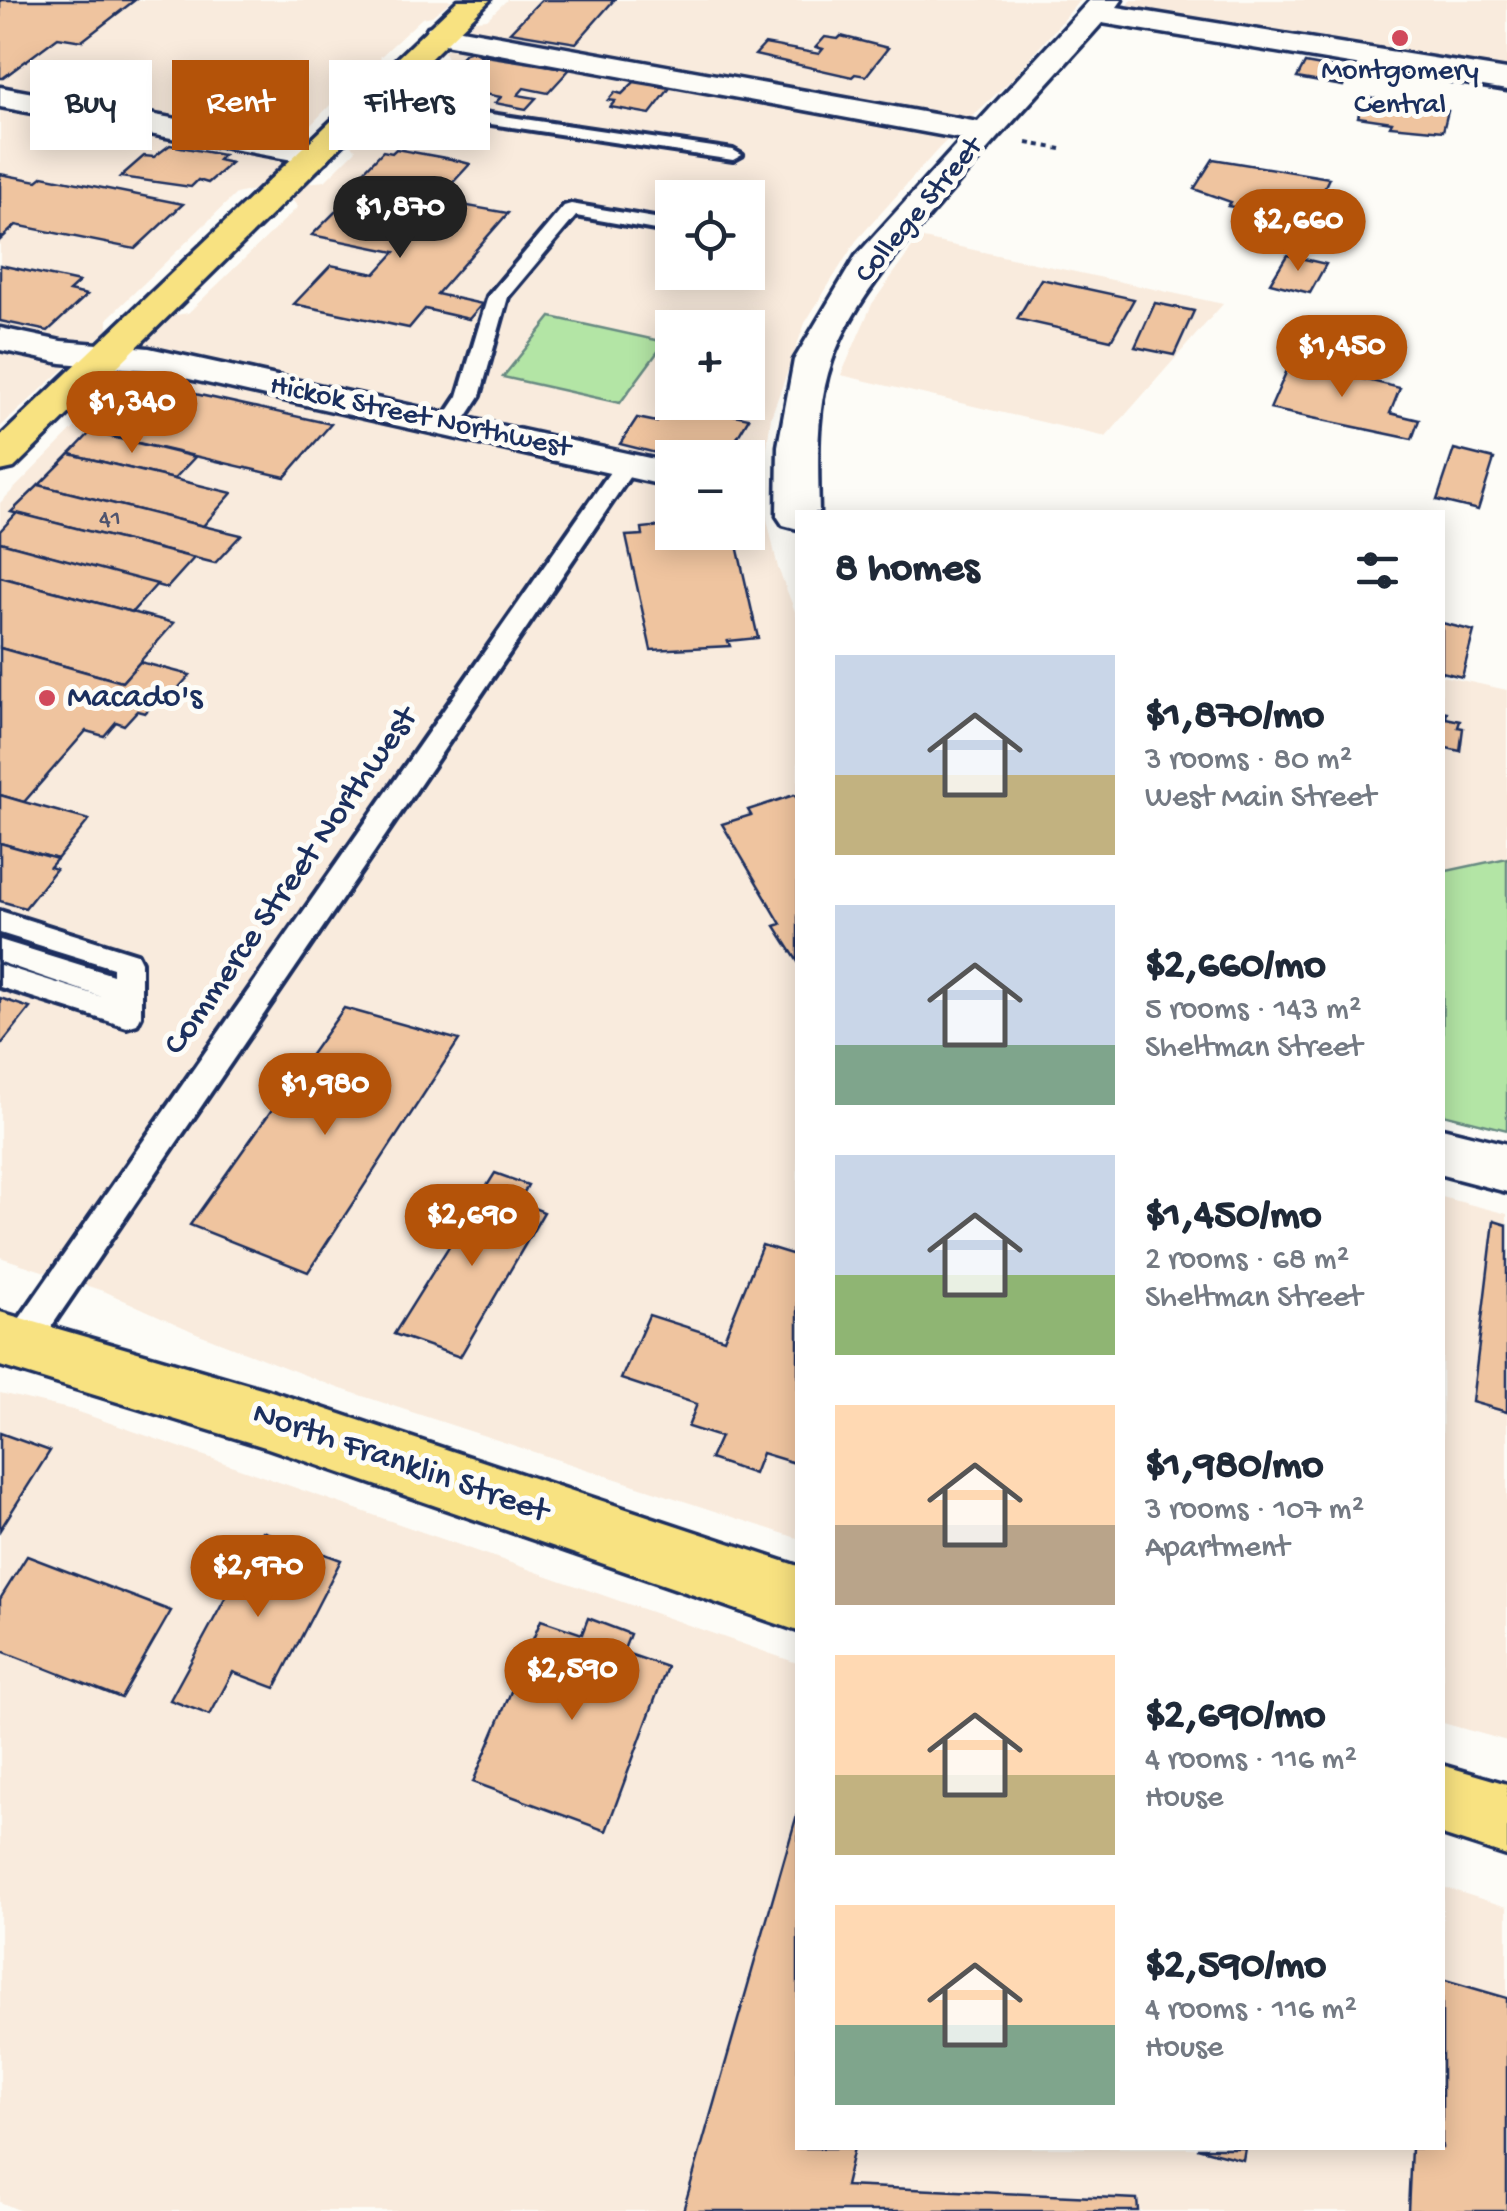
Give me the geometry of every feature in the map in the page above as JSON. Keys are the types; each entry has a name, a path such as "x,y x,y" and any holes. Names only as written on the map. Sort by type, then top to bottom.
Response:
{"main road":[{"path":"412,60 475,0"},
{"path":"0,459 329,141"},
{"name":"North Franklin Street","path":"10,1342 268,1419 795,1598"},
{"path":"1445,1801 1507,1820"}],"street":[{"path":"1101,6 1507,80"},
{"name":"College Street","path":"785,506 805,393 821,343 870,264 1101,6"},
{"path":"439,34 985,133"},
{"path":"0,97 315,154"},
{"name":"Hickok Street Northwest","path":"0,338 61,352 149,359 655,471"},
{"path":"1445,1152 1507,1168"}],"lane":[{"path":"490,119 733,155"},
{"path":"451,423 469,396 498,296 570,210 655,224"},
{"name":"Commerce Street Northwest","path":"10,1342 627,464"},
{"path":"0,922 127,962 127,1016"},
{"path":"0,951 110,986 127,1016"},
{"path":"0,976 127,1016"}],"path":[{"path":"1022,142 1061,149"}],"shaded area":[{"path":"0,0 452,0 432,16 422,18 380,57 382,60 329,60 329,106 309,127 309,60 172,60 172,150 296,150 254,190 236,194 108,318 108,329 0,427"},
{"path":"507,0 1080,0 1014,77 940,147 856,241 805,323 771,417 766,455 767,519 778,568 795,611 795,1537 338,1388 194,1332 106,1292 0,1257 0,503 102,400 96,392 100,385 170,316 188,313 298,207 292,200 307,183 325,181 356,150 490,150 490,60 445,60 444,52 475,20 487,19"},
{"name":"Montgomery Central","path":"1131,0 1507,0 1507,71 1126,9"},
{"path":"919,238 1223,304 1106,437 841,375 872,304"},
{"path":"1445,677 1507,690 1507,858 1445,872"},
{"path":"1445,1198 1507,1214 1507,1741 1445,1724"},
{"path":"0,1393 73,1410 795,1662 795,2150 1445,2150 1445,1888 1507,1907 1507,2211 21,2211 0,2202"}],"green space":[{"path":"551,317 655,340 655,356 620,403 503,377"},
{"path":"1507,858 1507,1130 1445,1114 1445,871"}],"building":[{"path":"0,0 135,0 82,41 58,37 0,78"},
{"path":"541,0 614,0 576,43 510,32"},
{"path":"841,36 888,48 866,76 852,77 755,55 765,44 819,54 823,49 816,47 825,37"},
{"path":"472,51 570,69 548,93 524,88 518,95 536,98 526,109 495,103 501,97 490,95 490,60 458,60"},
{"path":"1305,63 1350,71 1343,86 1297,78"},
{"path":"634,82 670,88 650,114 610,107 615,101 608,100 615,92 622,94"},
{"path":"1364,97 1448,111 1443,131 1390,126 1392,122 1358,117"},
{"path":"170,145 172,150 223,155 218,160 231,163 208,183 198,180 191,187 120,177 144,156 154,157"},
{"path":"402,150 470,164 446,190 400,181 383,196 359,191 367,178 358,177 383,151"},
{"path":"1213,159 1329,178 1321,195 1333,198 1326,209 1315,206 1306,219 1228,206 1231,202 1194,189"},
{"path":"0,174 37,181 43,176 183,204 135,249 16,225 0,240"},
{"path":"350,197 447,215 457,204 508,213 437,294 482,304 469,319 425,309 409,328 294,304 331,265 375,274 395,252 312,235"},
{"path":"1287,255 1326,264 1310,293 1270,283"},
{"path":"0,265 79,282 69,291 87,295 48,331 0,321"},
{"path":"1041,279 1134,299 1111,340 1017,319"},
{"path":"1155,303 1194,311 1174,355 1135,347"},
{"path":"1291,361 1400,388 1390,413 1419,420 1412,439 1270,409"},
{"path":"141,382 331,424 285,477 91,432"},
{"path":"637,418 657,422 748,420 737,438 747,440 655,440 655,453 620,444"},
{"path":"91,432 195,457 174,479 70,454"},
{"path":"1454,449 1494,459 1478,510 1437,500"},
{"path":"70,454 232,493 203,526 39,485"},
{"path":"39,485 241,535 215,563 11,512"},
{"path":"17,513 194,558 167,588 0,542 0,531"},
{"path":"655,527 655,550 738,550 758,638 728,641 730,646 651,650 626,536 643,535 642,528"},
{"path":"0,542 157,584 132,612 0,577"},
{"path":"0,577 174,623 122,682 0,648"},
{"path":"1445,624 1474,631 1462,677 1445,673"},
{"path":"0,648 122,682 140,662 190,675 165,703 157,700 145,713 137,711 124,725 116,722 104,736 86,731 24,802 0,795"},
{"path":"1445,712 1446,718 1460,721 1458,727 1463,728 1460,751 1445,748"},
{"path":"0,795 89,820 57,859 0,843"},
{"path":"795,796 795,957 775,926 781,924 722,824 751,815 748,810"},
{"path":"0,843 57,859 50,867 56,869 25,908 0,901"},
{"path":"0,998 30,1008 0,1046"},
{"path":"344,1008 459,1040 308,1272 190,1225"},
{"path":"495,1173 528,1185 519,1202 544,1212 460,1357 394,1334"},
{"path":"1494,1221 1507,1225 1507,1412 1472,1402"},
{"path":"762,1245 795,1255 795,1463 762,1453 754,1474 710,1459 720,1437 688,1427 697,1404 621,1379 649,1315 724,1339"},
{"path":"0,1433 50,1451 0,1530"},
{"path":"262,1531 341,1560 275,1688 233,1672 210,1715 170,1700"},
{"path":"27,1556 171,1611 121,1698 2,1651 0,1654 0,1599"},
{"path":"588,1618 630,1634 623,1652 667,1667 606,1831 473,1782 541,1620 582,1634"},
{"path":"795,1821 795,2150 854,2150 845,2186 1137,2199 1138,2211 683,2211"},
{"path":"1445,1980 1507,1998 1507,2211 1408,2211 1411,2150 1445,2150"},
{"path":"1205,2150 1245,2150 1243,2160"}],"place":[{"name":"Montgomery Central","path":"1400,38"},
{"name":"Macado's","path":"47,698"}]}
